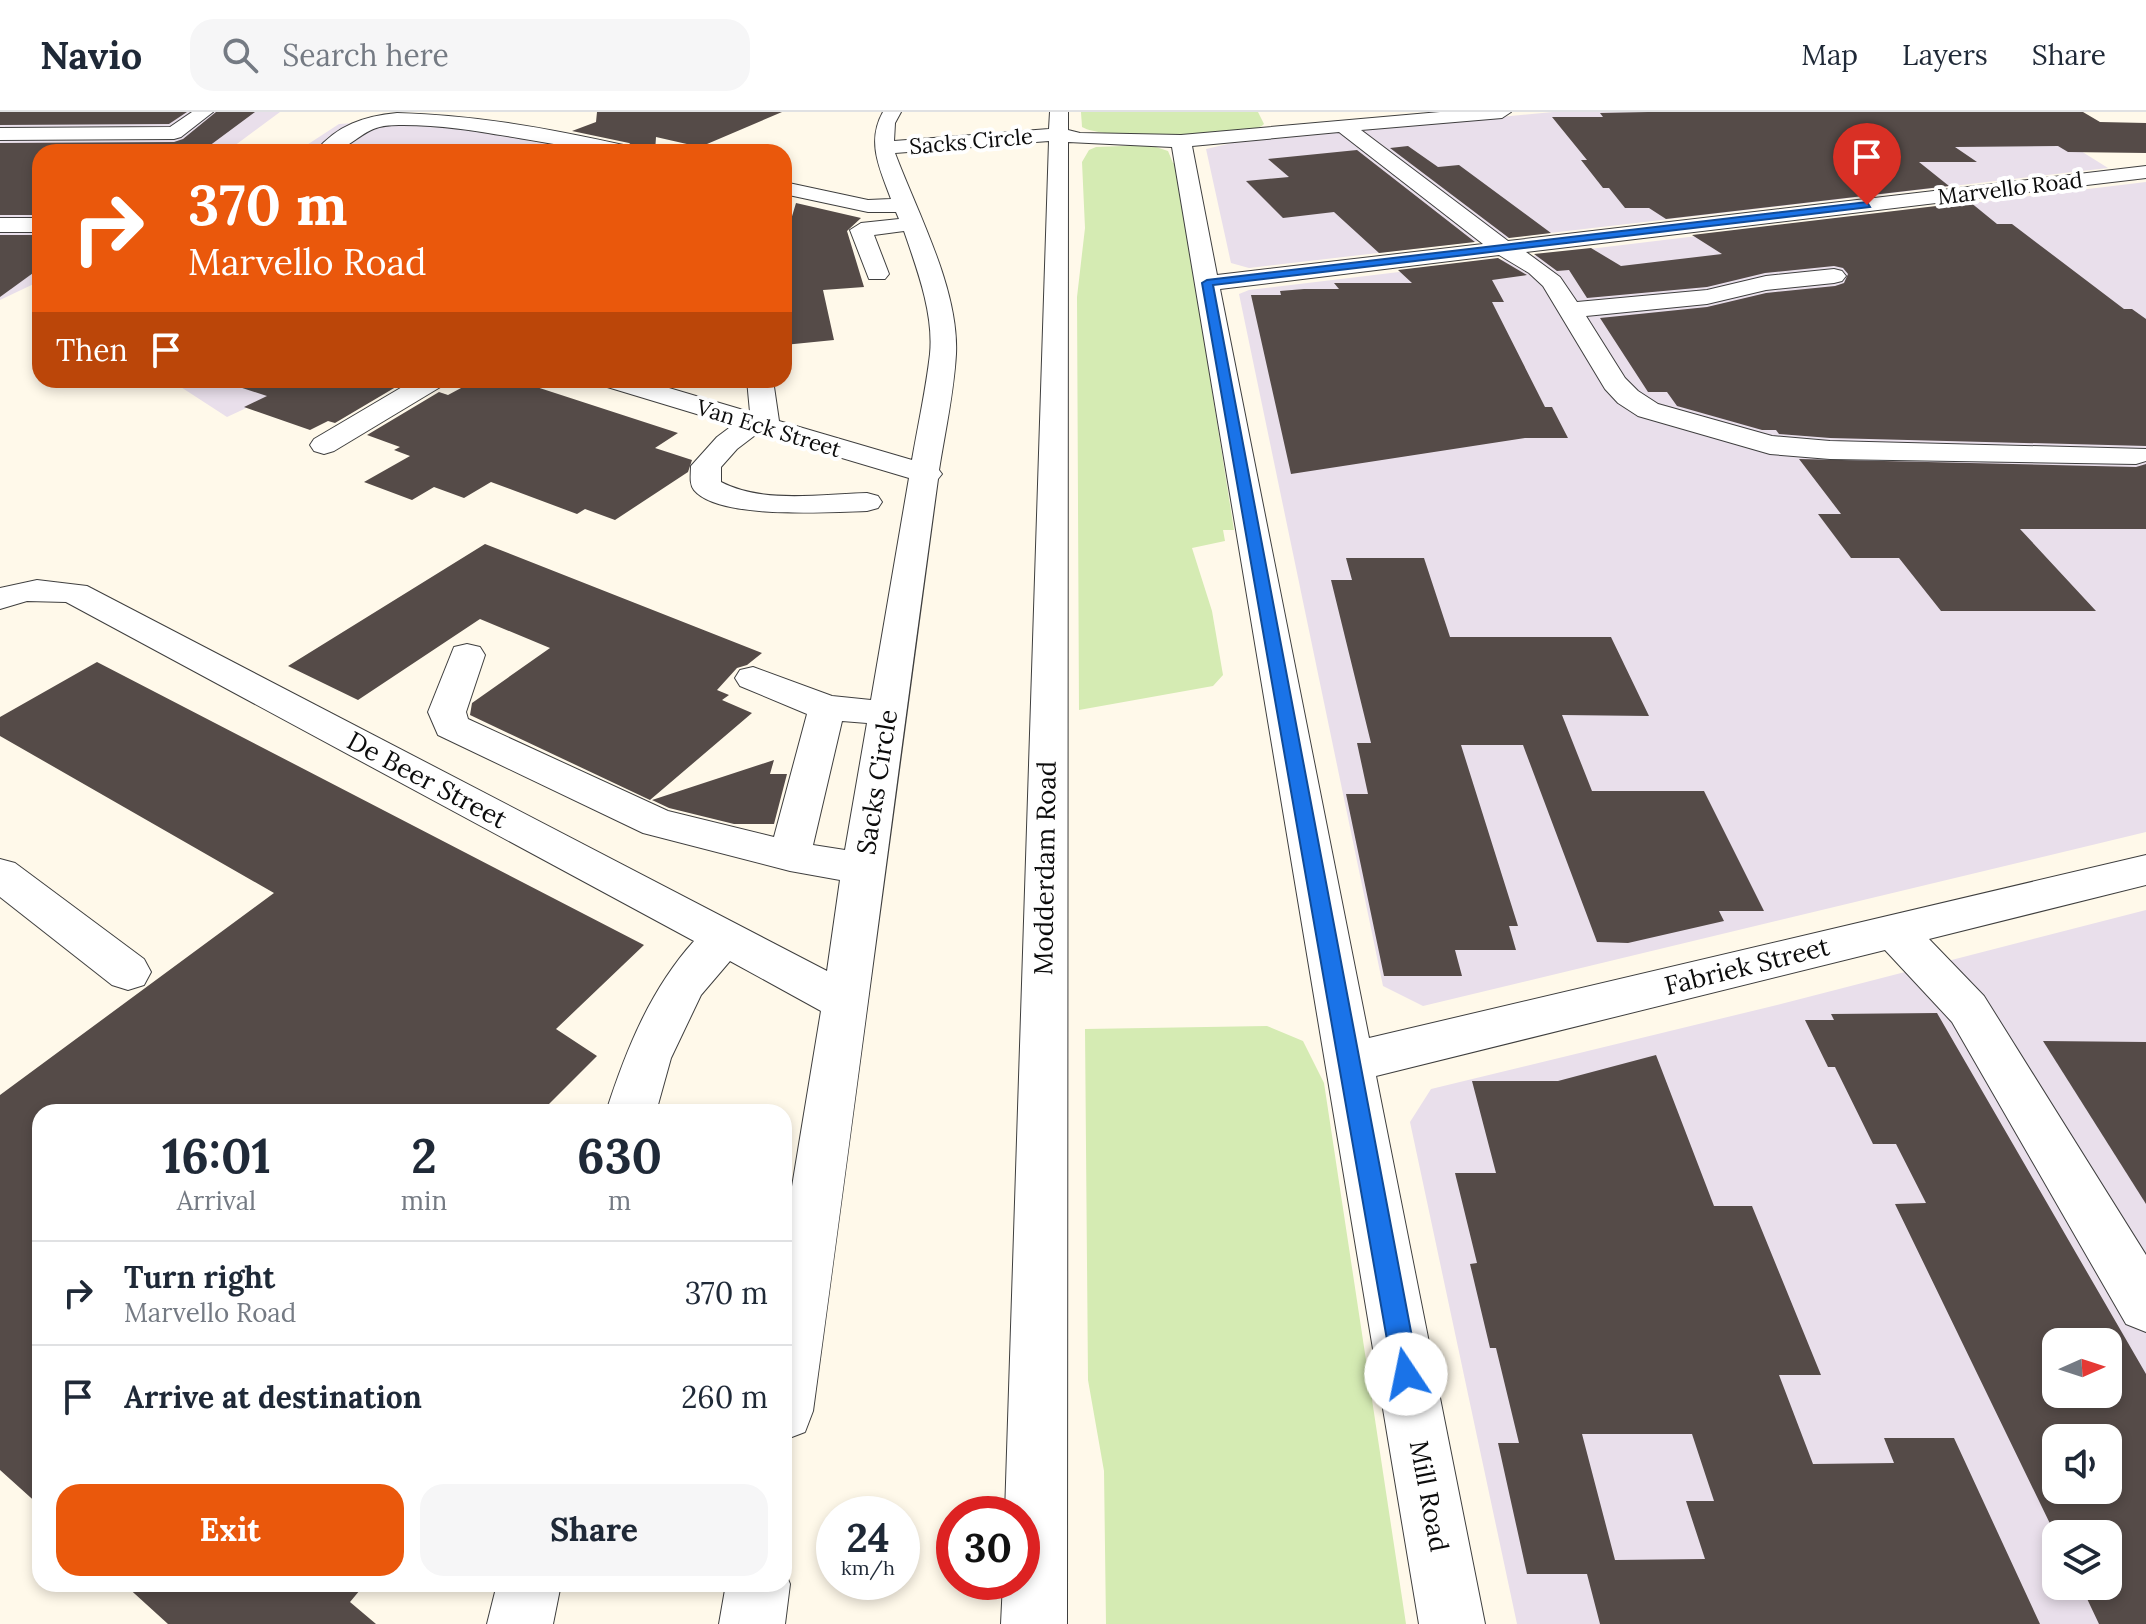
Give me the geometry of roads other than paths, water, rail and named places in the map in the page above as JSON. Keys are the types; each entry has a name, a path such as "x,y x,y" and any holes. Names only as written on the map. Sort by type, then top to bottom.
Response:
{"street":[{"path":"52,133 88,112"},
{"path":"159,144 204,112"},
{"name":"Sacks Circle","path":"792,1358 863,868 927,474 943,352 943,332 935,294 885,154 886,123 892,112"},
{"path":"1270,112 1284,133"},
{"name":"Sacks Circle","path":"885,154 1064,133 1181,141 1502,112"},
{"path":"334,144 346,134 382,117 429,114 470,116 563,144"},
{"path":"472,129 563,144 591,121"},
{"path":"1344,127 1503,248 1537,268 1552,282 1571,310 1615,383 1628,397 1648,410 1770,445 1830,450 2136,455"},
{"path":"0,134 206,133"},
{"name":"Modderdam Road","path":"1034,1624 1054,270 1064,133"},
{"name":"Mill Road","path":"1181,141 1452,1624"},
{"name":"Marvello Road","path":"1207,283 2146,172"},
{"path":"792,190 906,214"},
{"path":"835,223 861,230 906,214"},
{"path":"0,225 32,225"},
{"path":"861,230 877,274"},
{"path":"1571,310 1707,297 1766,283 1834,276"},
{"path":"324,445 420,388"},
{"name":"Van Eck Street","path":"639,388 927,474"},
{"path":"760,388 760,425 727,443 706,466 706,486 717,495 762,501 867,502"},
{"name":"De Beer Street","path":"0,599 15,592 52,589 75,593 846,1002"},
{"path":"467,655 447,712 451,726 657,823 790,856 863,868"},
{"path":"753,678 827,708 889,713"},
{"path":"790,856 827,708"},
{"name":"Fabriek Street","path":"1348,1063 2146,870"},
{"path":"0,874 128,972"},
{"path":"1894,931 1968,1009 2146,1305"},
{"path":"633,1104 647,1058 683,984 724,937"},
{"path":"520,1624 527,1592"},
{"path":"752,1624 757,1592"}]}
